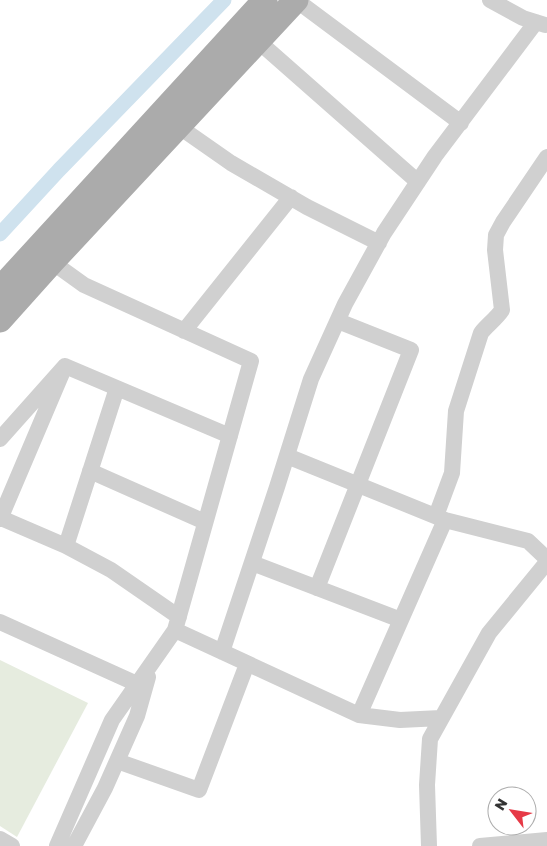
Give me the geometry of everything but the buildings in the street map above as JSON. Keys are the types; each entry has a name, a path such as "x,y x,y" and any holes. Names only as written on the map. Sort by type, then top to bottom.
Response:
{"main road":[{"path":"0,289 265,0"},
{"path":"0,320 296,0"}],"street":[{"path":"296,0 460,123"},
{"path":"222,652 311,379 345,304 379,243 435,156 542,24 523,18 490,0"},
{"path":"258,41 418,182"},
{"path":"178,126 231,163 307,207 379,243"},
{"path":"359,715 401,620 440,518 452,473 456,411 481,333 502,310 495,250 496,235 547,157"},
{"path":"184,331 291,197"},
{"path":"52,262 84,284 251,361 177,624 112,720 57,846"},
{"path":"317,588 411,350 338,322"},
{"path":"65,366 230,436"},
{"path":"0,439 65,366"},
{"path":"65,366 0,519 66,546 111,570 177,624 222,652 359,715 400,720 441,718"},
{"path":"66,546 117,388"},
{"path":"287,456 440,518 528,541 547,560 489,633 430,739 427,785 429,846"},
{"path":"90,471 206,522"},
{"path":"252,563 401,620"},
{"path":"0,622 137,684"},
{"path":"74,846 117,761 136,716 152,663"},
{"path":"117,761 199,790 247,664"},
{"path":"0,839 12,846"},
{"path":"480,846 547,840"}],"shaded area":[{"path":"0,660 88,703 17,837 0,826"}],"waterway":[{"path":"0,234 59,170 224,0"}]}
